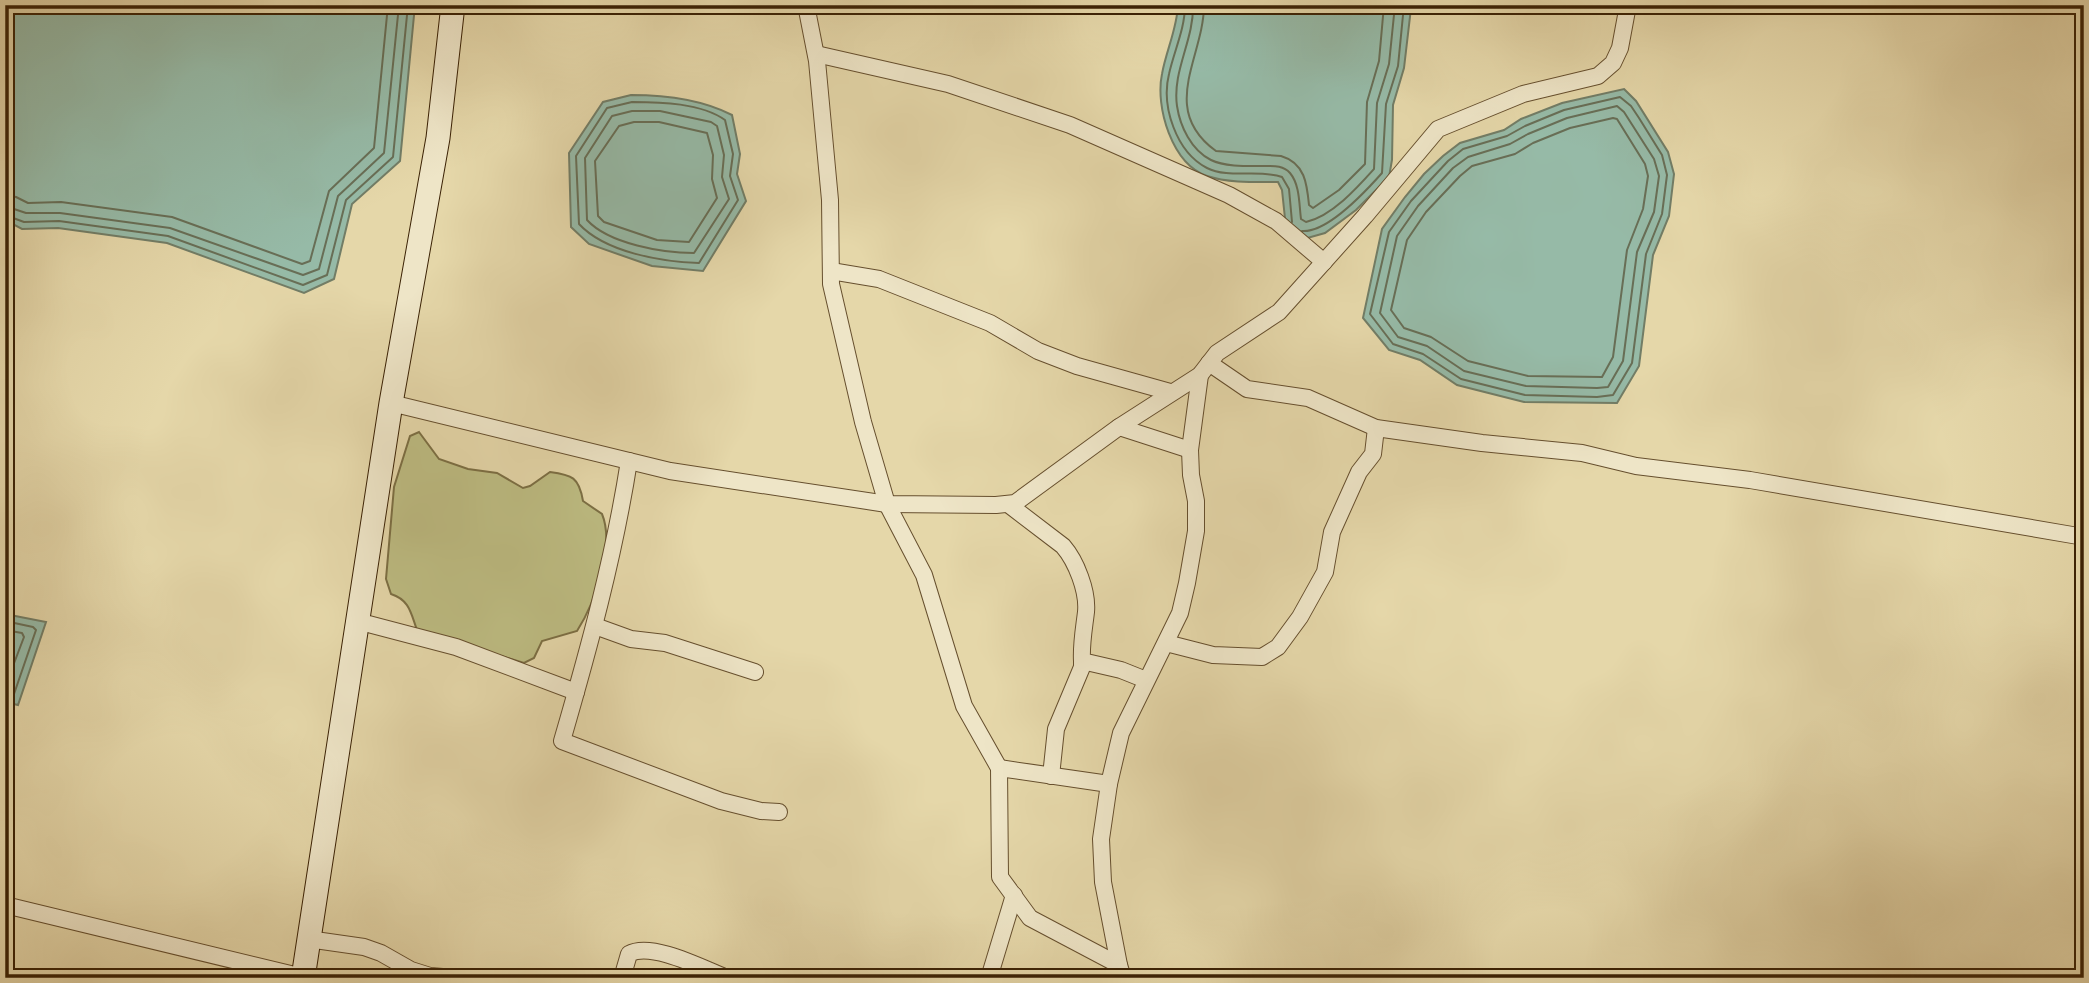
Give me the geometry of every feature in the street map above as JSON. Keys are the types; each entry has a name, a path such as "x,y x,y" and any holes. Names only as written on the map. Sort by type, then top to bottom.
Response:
{"main road":[{"path":"303,977 391,403 438,138 453,5"}],"street":[{"path":"806,5 816,54 830,200 831,284 863,422 887,504 924,575 964,706 999,768 1000,877 1030,918 1121,971"},
{"path":"391,403 670,471 887,504 1015,503 1119,427 1205,369 1217,353 1279,312 1438,129 1523,94 1598,76 1613,63 1620,48 1629,5"},
{"path":"816,54 948,84 1070,125 1229,195 1276,221 1324,262"},
{"path":"831,271 879,279 990,323 1051,356 1170,392"},
{"path":"1205,369 1247,389 1308,398 1376,428 1482,443 1582,453 1636,466 1750,480 2084,537"},
{"path":"1121,971 1103,882 1101,839 1109,784 1121,733 1180,613 1196,531 1196,501 1190,450 1205,369"},
{"path":"1119,427 1190,450"},
{"path":"1166,643 1213,655 1262,657 1278,648 1300,617 1325,572 1332,532 1359,472 1373,454 1376,428"},
{"path":"629,461 618,529 595,626 562,741 721,801 761,811 779,812"},
{"path":"1009,504 1070,554 1085,597 1086,610 1081,638 1082,667 1056,729 1051,776"},
{"path":"357,621 456,647 576,692"},
{"path":"595,626 631,639 665,643 755,672"},
{"path":"1082,661 1121,670 1146,680"},
{"path":"999,768 1109,784"},
{"path":"989,978 1014,895"},
{"path":"5,905 303,977"},
{"path":"309,939 365,947 411,970 430,976 455,978"},
{"path":"622,978 629,954 637,950 652,950 727,978"}],"shaded area":[{"path":"419,432 439,459 468,469 497,473 523,488 550,472 564,474 577,482 583,501 602,514 606,541 605,557 596,590 577,631 542,641 534,658 524,663 417,630 409,608 391,594 386,579 394,487 410,436"}],"water":[{"path":"12,5 415,5 400,161 352,204 334,279 304,293 167,243 58,228 22,229 5,220 5,41"},
{"path":"1178,5 1398,5 1411,8 1404,68 1393,105 1389,177 1356,210 1325,233 1304,239 1286,228 1282,190 1278,182 1224,180 1195,170 1184,160 1169,133 1161,102 1162,74 1176,23"},
{"path":"1624,89 1636,101 1668,152 1674,174 1669,216 1653,255 1639,366 1617,403 1524,402 1457,385 1420,360 1389,350 1363,318 1382,229 1424,174 1460,143 1504,130 1521,119 1562,103"},
{"path":"631,95 683,99 732,115 740,154 737,174 746,201 703,271 652,266 589,244 571,227 569,153 603,102"},
{"path":"5,614 46,622 18,705 5,702"}]}
